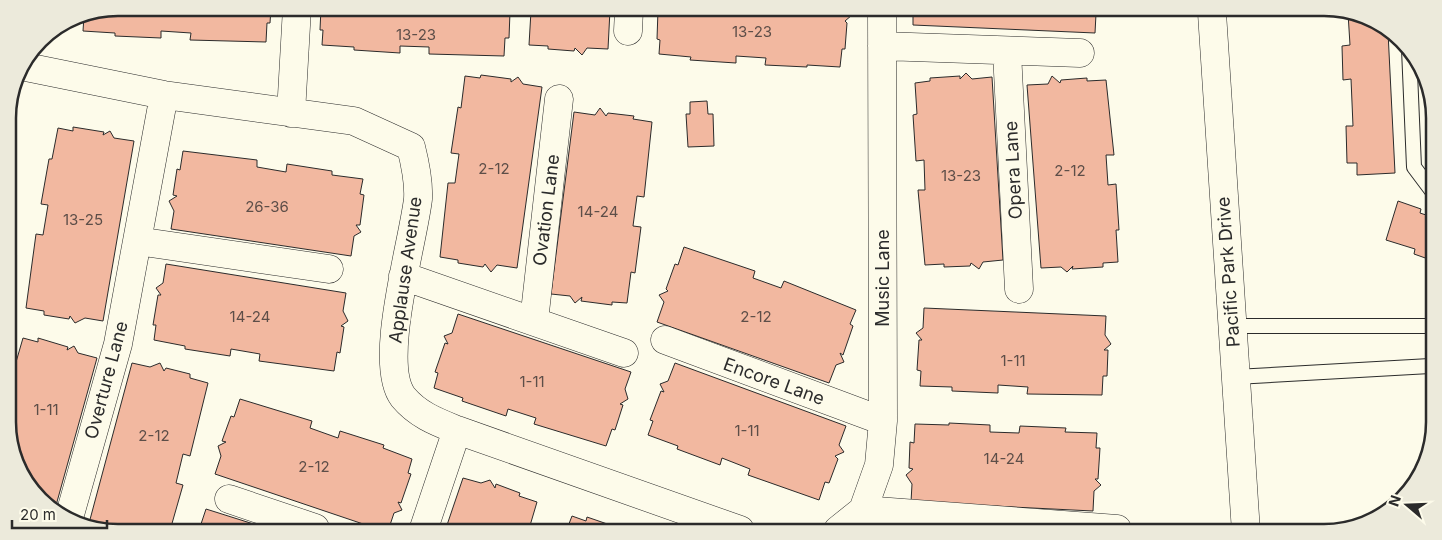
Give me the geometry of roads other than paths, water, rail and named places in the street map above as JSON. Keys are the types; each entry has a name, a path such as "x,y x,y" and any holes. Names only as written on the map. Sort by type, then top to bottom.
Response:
{"street":[{"path":"291,113 297,16"},
{"name":"Music Lane","path":"863,510 879,465 883,421 882,16"},
{"name":"Pacific Park Drive","path":"1212,16 1245,524"},
{"path":"882,46 1007,52 1080,53"},
{"name":"Opera Lane","path":"1007,52 1019,288"},
{"name":"Applause Avenue","path":"30,68 164,95 354,121 410,147 415,161 418,198 403,276 392,363 402,395 423,416 675,518 708,524"},
{"name":"Overture Lane","path":"71,512 118,344 164,95"},
{"name":"Ovation Lane","path":"534,321 559,99"},
{"path":"137,241 329,269"},
{"path":"403,276 624,353"},
{"name":"Encore Lane","path":"665,340 883,421"},
{"path":"425,524 457,430"},
{"path":"229,499 303,524"},
{"path":"846,524 863,510 986,524"}],"lane":[{"path":"1410,64 1414,167 1426,183"},
{"path":"1412,82 1420,84"},
{"path":"1232,326 1426,326"},
{"path":"1235,377 1426,366"}]}
